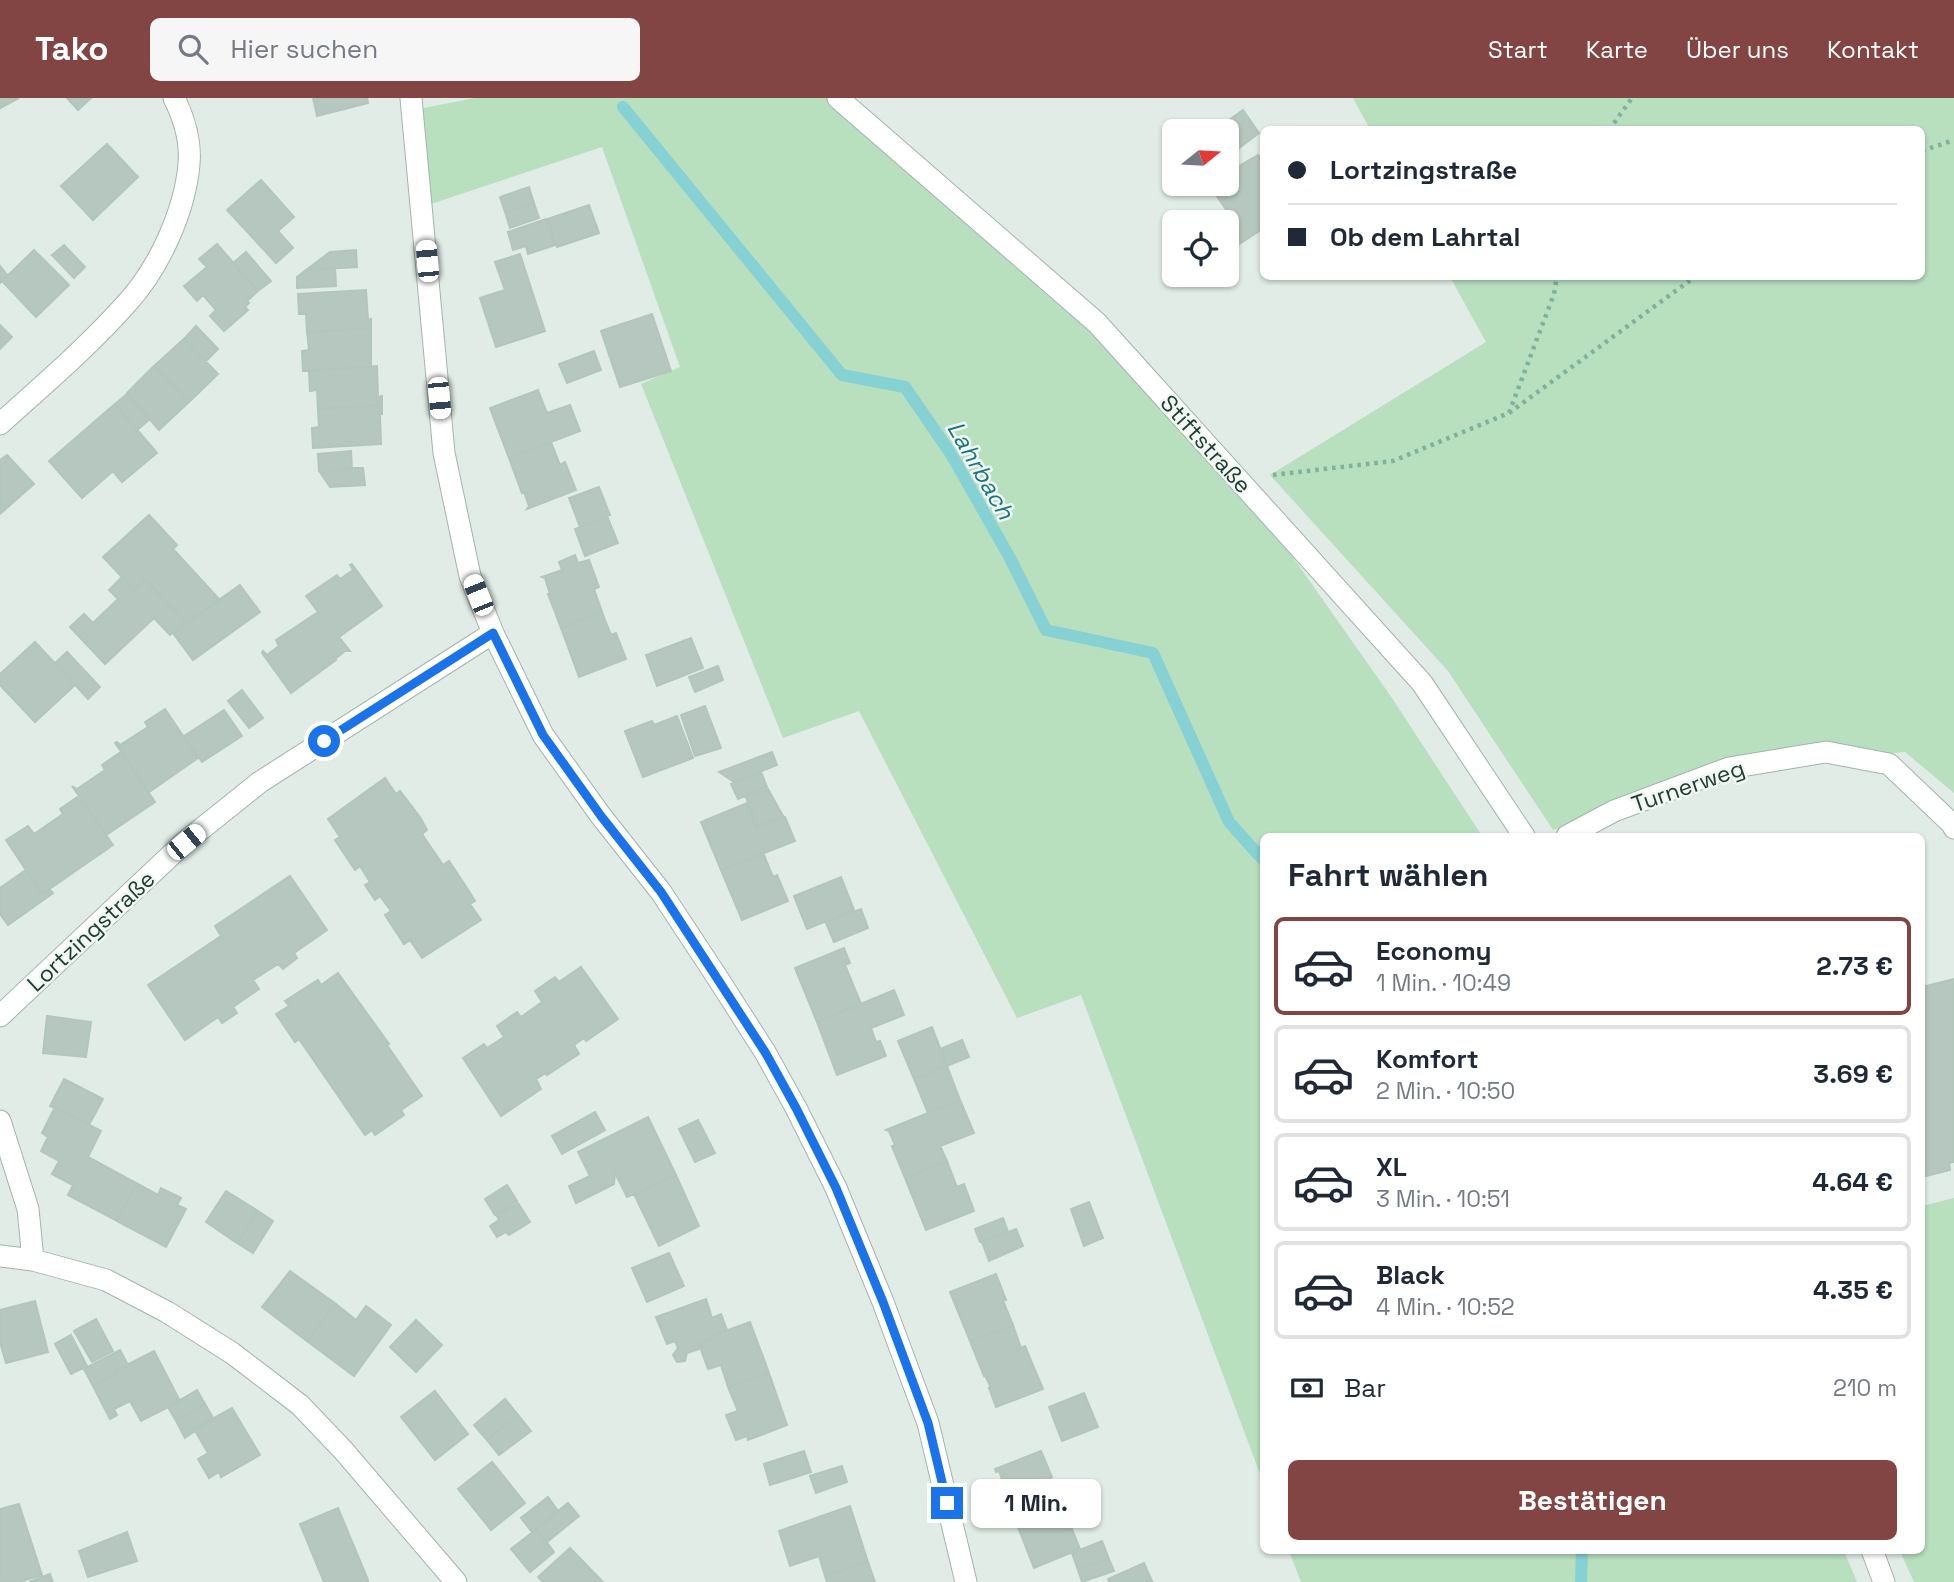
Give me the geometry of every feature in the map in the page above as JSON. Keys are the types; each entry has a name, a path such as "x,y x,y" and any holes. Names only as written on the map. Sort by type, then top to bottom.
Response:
{"street":[{"path":"0,424 129,302 159,257 178,215 190,163 185,120 174,98"},
{"path":"411,98 444,453 470,576 493,633 543,735 601,816 661,892 765,1052 836,1188 883,1302 928,1423 966,1582"},
{"name":"Stiftstraße","path":"838,98 1097,323 1422,683 1522,833"},
{"name":"Lortzingstraße","path":"0,1016 186,842 260,782 493,633"},
{"name":"Turnerweg","path":"1573,833 1614,811 1729,768 1826,752 1889,764 1954,828"},
{"path":"0,1121 28,1209 33,1260"},
{"path":"0,1256 33,1260 106,1280 167,1311 232,1353 300,1405 344,1450 456,1582"},
{"path":"1874,1554 1884,1582"}],"path":[{"path":"1612,126 1632,98"},
{"path":"1925,150 1954,140"},
{"path":"1509,413 1554,294 1556,280"},
{"path":"1237,478 1393,461 1509,413 1691,280"}],"green space":[{"path":"475,98 838,98 1097,323 1237,478 1392,698 1480,833 1260,833 1260,1474 1081,995 1017,1018 859,711 783,738 641,384 680,367 602,147 422,207 413,110"},
{"path":"1353,98 1954,98 1954,793 1905,752 1729,768 1614,811 1553,830 1448,671 1270,475 1486,342 1452,280 1925,280 1925,126 1368,126"},
{"path":"1954,1198 1954,1582 1914,1582 1901,1554 1925,1554 1925,1205"},
{"path":"1290,1554 1845,1554 1857,1582 1301,1582"}],"building":[{"path":"0,98 19,98 0,108"},
{"path":"67,98 91,98 78,110"},
{"path":"313,98 367,98 368,103 317,116"},
{"path":"1243,110 1259,133 1239,148 1239,119 1231,119"},
{"path":"107,144 138,177 93,220 61,186"},
{"path":"1258,155 1260,231 1239,244 1239,210 1226,210 1217,196 1239,196 1239,166"},
{"path":"261,180 294,217 278,231 293,248 276,263 227,210"},
{"path":"529,187 534,203 505,212 500,197"},
{"path":"534,203 539,218 510,228 505,212"},
{"path":"589,205 599,233 557,247 548,219"},
{"path":"546,219 555,245 528,254 526,246 513,250 508,232"},
{"path":"217,244 258,291 247,301 249,303 245,307 248,310 224,331 210,316 216,310 203,295 197,301 184,286 207,267 199,259"},
{"path":"64,245 85,267 74,278 52,255"},
{"path":"34,250 69,285 36,317 2,281"},
{"path":"356,250 357,267 306,270 330,252"},
{"path":"246,252 271,281 258,291 233,263"},
{"path":"520,254 545,331 496,347 480,298 505,290 495,262"},
{"path":"0,266 8,276 0,283"},
{"path":"335,268 336,286 297,288 297,277 306,270"},
{"path":"366,290 371,328 307,332 306,314 299,314 298,294"},
{"path":"652,314 671,371 620,387 601,331"},
{"path":"0,325 12,337 0,349"},
{"path":"196,326 218,349 206,361 184,339"},
{"path":"371,328 371,367 303,371 302,351 309,350 307,332"},
{"path":"184,339 218,374 189,402 154,366"},
{"path":"594,351 601,370 567,383 559,364"},
{"path":"154,366 189,402 159,430 127,393"},
{"path":"377,366 378,397 382,396 382,405 318,409 317,390 310,391 309,371"},
{"path":"538,390 547,413 570,405 580,431 509,458 490,408"},
{"path":"127,394 150,419 137,430 115,404"},
{"path":"115,404 157,453 122,482 113,471 82,498 49,461"},
{"path":"382,405 381,444 313,448 312,428 319,427 318,409"},
{"path":"551,442 560,465 565,462 576,490 527,509 529,506 509,458"},
{"path":"351,451 352,470 319,471 318,454"},
{"path":"7,455 34,484 0,514 0,460"},
{"path":"363,468 365,485 330,487 320,472"},
{"path":"599,487 610,515 580,527 569,498"},
{"path":"149,515 177,545 173,549 220,600 186,623 146,580 134,590 103,557"},
{"path":"607,516 618,543 585,556 575,529"},
{"path":"575,555 578,563 589,560 599,587 594,589 602,612 561,628 545,578 542,577 562,570 559,562"},
{"path":"352,564 382,606 339,637 350,651 345,651 291,693 262,653 263,651 267,655 279,646 276,640 318,612 306,596 337,575 340,579 353,570 350,565"},
{"path":"122,577 134,590 146,580 186,623 170,635 154,618 105,664 70,627 84,614 93,623 118,599 109,590"},
{"path":"240,585 260,612 193,660 173,633"},
{"path":"602,612 611,635 616,633 626,659 579,677 561,628"},
{"path":"691,638 703,668 657,686 646,655"},
{"path":"35,642 75,685 35,722 0,685 0,674"},
{"path":"67,652 100,687 88,699 55,663"},
{"path":"718,666 723,680 695,692 689,677"},
{"path":"242,690 263,718 249,728 228,701"},
{"path":"705,706 721,748 695,756 681,715"},
{"path":"165,709 198,758 149,792 115,743 120,745 148,727 145,722"},
{"path":"224,710 242,736 202,762 184,736"},
{"path":"677,716 693,758 643,777 625,731 652,721 654,725"},
{"path":"121,752 155,802 106,835 72,786 77,789 105,770 102,765"},
{"path":"772,752 777,765 734,782 719,772"},
{"path":"761,772 767,787 738,799 731,784"},
{"path":"385,778 396,794 400,791 420,817 427,830 422,834 443,865 449,861 475,901 470,904 481,920 422,958 410,940 404,944 385,915 391,911 380,896 375,900 365,885 370,882 360,866 355,870 335,840 340,837 328,819"},
{"path":"768,789 783,816 757,826 746,797"},
{"path":"79,796 113,845 42,894 6,840 28,826 34,834 63,814 60,809"},
{"path":"747,803 756,828 785,817 795,841 721,870 701,822"},
{"path":"763,853 773,877 777,875 788,901 742,920 721,870"},
{"path":"26,870 42,894 49,889 53,893 8,925 0,914 0,888"},
{"path":"290,876 327,930 294,953 297,958 283,969 278,964 253,980 259,989 233,1007 237,1013 222,1023 218,1017 185,1040 148,985 221,936 215,926"},
{"path":"841,877 854,910 807,929 794,896"},
{"path":"861,909 868,928 834,942 826,923"},
{"path":"844,948 850,963 845,965 861,1004 817,1022 795,968"},
{"path":"581,967 618,1019 586,1041 584,1038 574,1045 579,1054 536,1079 541,1089 501,1116 463,1058 484,1044 487,1048 504,1037 497,1026 517,1012 521,1017 542,1002 535,991 555,977 559,982"},
{"path":"338,973 422,1096 401,1110 404,1115 375,1135 372,1130 365,1135 299,1039 295,1042 276,1014 289,1006 285,1001 318,980 321,985"},
{"path":"1954,979 1954,1162 1949,1163 1950,1170 1925,1176 1925,986"},
{"path":"894,990 904,1015 871,1028 876,1042 880,1041 886,1056 837,1075 817,1022"},
{"path":"47,1016 91,1022 86,1057 43,1053"},
{"path":"932,1027 947,1066 914,1079 898,1041"},
{"path":"962,1040 969,1057 947,1066 940,1049"},
{"path":"947,1066 960,1100 928,1113 914,1079"},
{"path":"64,1079 103,1099 89,1125 50,1106"},
{"path":"960,1100 974,1133 940,1146 947,1161 905,1178 892,1146 895,1145 886,1130"},
{"path":"55,1107 101,1131 88,1157 136,1183 117,1221 68,1195 73,1185 52,1174 59,1161 41,1151 48,1137 42,1133"},
{"path":"595,1112 605,1130 562,1154 552,1136"},
{"path":"648,1117 676,1175 627,1197 615,1173 614,1184 576,1203 569,1186 590,1176 578,1152"},
{"path":"698,1120 715,1153 695,1162 679,1129"},
{"path":"947,1161 957,1187 964,1184 974,1211 926,1230 905,1178"},
{"path":"676,1175 699,1226 659,1246 634,1194"},
{"path":"136,1183 158,1195 161,1188 181,1198 177,1205 186,1209 166,1247 117,1221"},
{"path":"507,1185 517,1201 495,1215 485,1199"},
{"path":"226,1191 258,1211 237,1243 206,1222"},
{"path":"1089,1202 1103,1238 1084,1246 1071,1209"},
{"path":"518,1203 530,1222 509,1235 506,1232 497,1237 490,1226 499,1220 497,1216"},
{"path":"258,1211 273,1221 253,1253 237,1243"},
{"path":"1003,1218 1008,1232 980,1242 975,1229"},
{"path":"1016,1229 1023,1246 989,1261 982,1242"},
{"path":"669,1253 684,1286 647,1302 632,1268"},
{"path":"290,1271 336,1304 307,1341 262,1307"},
{"path":"996,1274 1013,1325 970,1341 950,1292"},
{"path":"706,1299 712,1318 721,1314 727,1330 709,1337 711,1339 699,1344 702,1348 687,1353 685,1361 677,1362 673,1355 678,1348 675,1341 667,1344 656,1317"},
{"path":"35,1301 48,1352 6,1363 0,1342 0,1310"},
{"path":"336,1304 356,1320 366,1306 391,1325 354,1376 307,1341"},
{"path":"96,1319 113,1351 92,1362 74,1331"},
{"path":"416,1320 442,1345 416,1372 390,1347"},
{"path":"750,1322 769,1373 728,1387 721,1365 708,1369 699,1344 711,1339 709,1337"},
{"path":"1013,1325 1021,1348 1025,1346 1043,1389 996,1407 991,1388 970,1341"},
{"path":"71,1335 87,1366 71,1374 55,1344"},
{"path":"120,1350 128,1365 93,1386 84,1369"},
{"path":"154,1351 180,1401 141,1421 130,1401 114,1409 117,1415 110,1419 93,1386"},
{"path":"769,1373 787,1425 748,1440 747,1436 736,1440 726,1415 738,1411 728,1387"},
{"path":"197,1390 205,1404 176,1421 168,1407"},
{"path":"435,1391 468,1434 435,1460 401,1417"},
{"path":"1084,1393 1098,1427 1062,1441 1049,1407"},
{"path":"505,1399 518,1415 487,1440 474,1425"},
{"path":"205,1404 213,1418 185,1438 176,1421"},
{"path":"232,1408 260,1455 221,1477 219,1472 209,1478 198,1459 208,1453 194,1429"},
{"path":"518,1415 531,1431 499,1455 487,1440"},
{"path":"804,1451 811,1472 770,1485 764,1464"},
{"path":"1041,1451 1052,1477 1048,1479 1056,1500 1014,1517 999,1471 996,1472 995,1469"},
{"path":"492,1462 525,1503 491,1530 458,1489"},
{"path":"842,1466 847,1482 816,1493 810,1476"},
{"path":"548,1497 558,1511 532,1532 521,1518"},
{"path":"1056,1500 1065,1524 1069,1522 1080,1549 1034,1568 1014,1517"},
{"path":"568,1503 579,1516 547,1542 536,1529"},
{"path":"19,1504 42,1575 19,1582 0,1582 0,1509"},
{"path":"850,1506 868,1562 825,1576 819,1556 790,1566 779,1531"},
{"path":"338,1508 368,1582 324,1582 300,1524"},
{"path":"537,1529 554,1552 530,1572 511,1549"},
{"path":"127,1532 137,1561 88,1577 79,1551"},
{"path":"1102,1541 1109,1559 1078,1570 1072,1553"},
{"path":"570,1548 603,1582 543,1582 538,1577"},
{"path":"1109,1559 1114,1571 1082,1582 1078,1570"},
{"path":"868,1562 875,1582 827,1582 825,1576"},
{"path":"1144,1563 1152,1581 1109,1582 1108,1579"},
{"path":"50,1574 53,1582 29,1582"}],"waterway":[{"name":"Lahrbach","path":"623,107 842,375 905,387 951,454 1010,558 1046,630 1153,653 1229,822 1260,857"},
{"name":"Lahrbach","path":"1581,1582 1582,1554"}],"route":[{"path":"324,741 493,633 543,735 601,816 661,892 765,1052 796,1108 836,1188 883,1302 928,1423 947,1503"}]}
